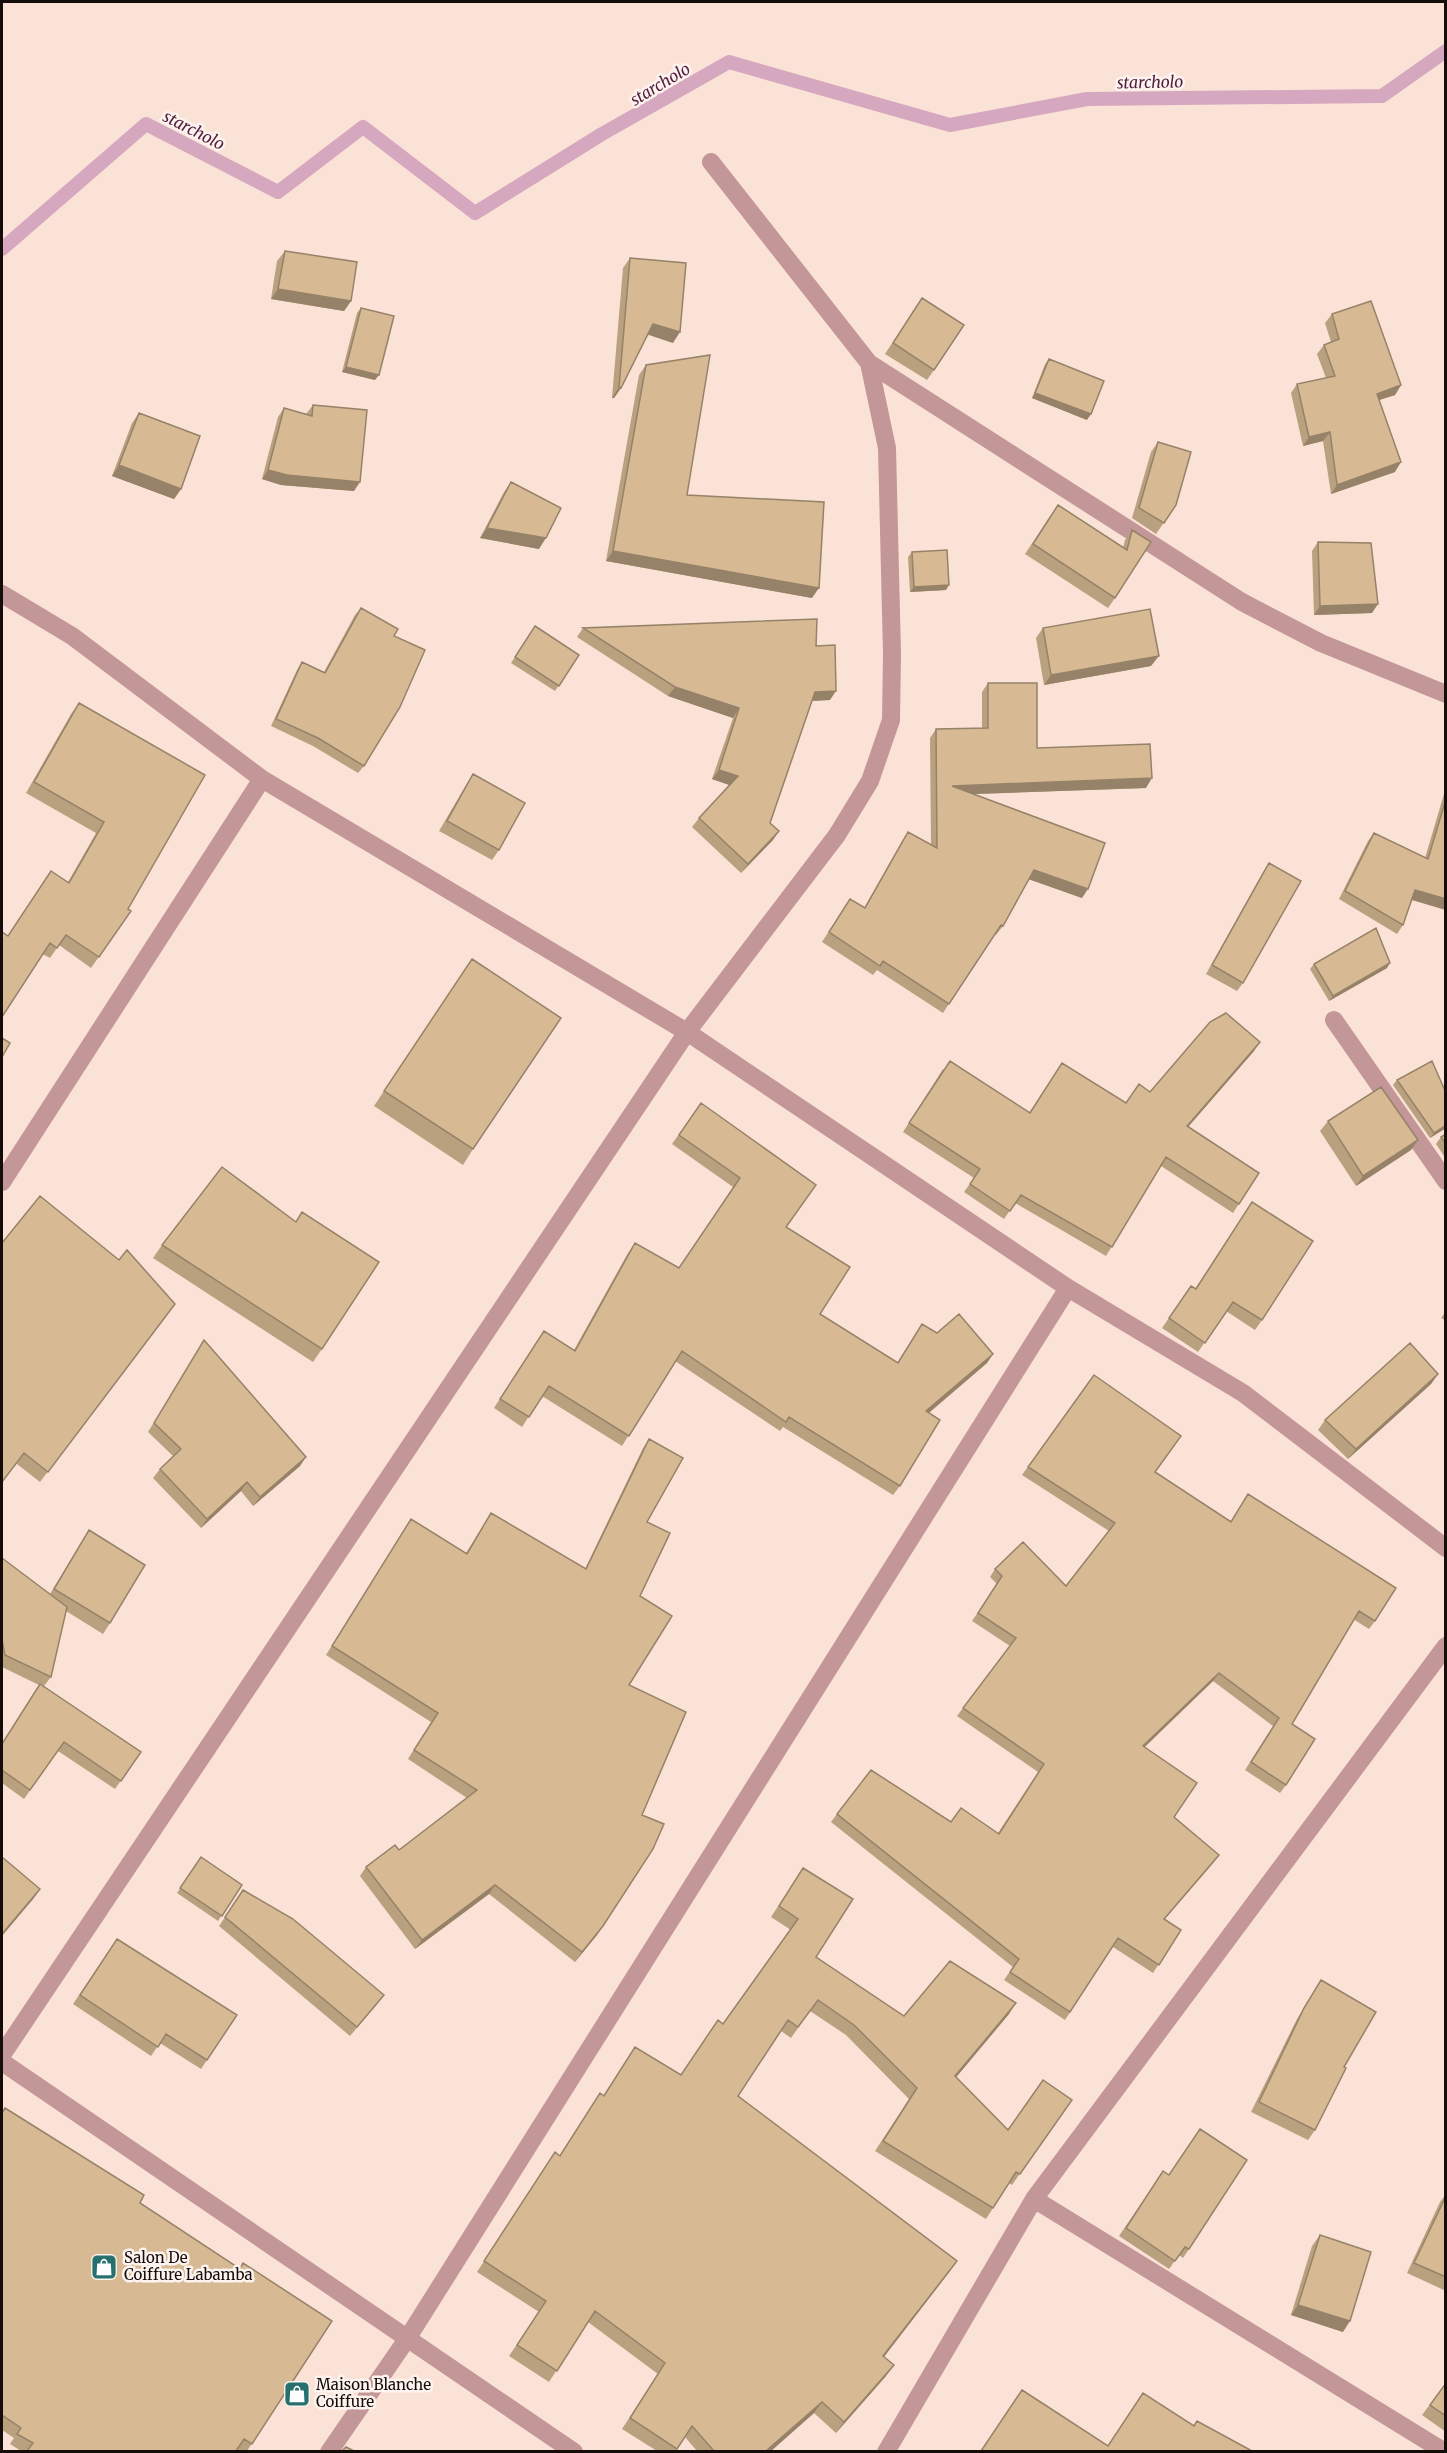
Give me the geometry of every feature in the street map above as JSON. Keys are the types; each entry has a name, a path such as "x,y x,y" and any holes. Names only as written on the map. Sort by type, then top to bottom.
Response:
{"street":[{"path":"711,162 869,363 1242,602 1321,643 1446,694"},
{"path":"2,2055 687,1032 837,836 870,781 891,720 887,448 869,363"},
{"path":"2,594 72,636 262,779 687,1032 1068,1288 1243,1393 1446,1548"},
{"path":"2,1182 262,779"},
{"path":"1334,1020 1446,1181"},
{"path":"329,2451 407,2339 1068,1288"},
{"path":"886,2451 1034,2199 1446,1646"},
{"path":"2,2062 574,2451"},
{"path":"1034,2199 1445,2451"}],"building":[{"path":"285,251 357,262 351,301 278,289"},
{"path":"630,258 686,263 680,332 653,324 621,388 619,387"},
{"path":"922,298 964,325 934,370 893,343"},
{"path":"1371,301 1401,385 1377,394 1401,462 1337,485 1330,432 1309,437 1297,384 1335,376 1324,345 1339,339 1332,314"},
{"path":"361,308 394,316 379,375 346,367"},
{"path":"710,355 687,495 824,502 819,588 613,551 646,365"},
{"path":"1049,359 1104,381 1091,414 1035,393"},
{"path":"313,405 367,410 360,482 287,475 268,470 284,408 312,416"},
{"path":"139,413 200,436 181,489 119,465"},
{"path":"1158,442 1191,452 1176,505 1164,523 1139,508"},
{"path":"511,482 561,508 546,538 487,528"},
{"path":"1058,505 1127,550 1132,530 1151,542 1115,598 1033,544"},
{"path":"1318,542 1371,543 1378,604 1320,606"},
{"path":"947,550 949,585 914,587 912,552"},
{"path":"361,608 398,629 394,636 425,650 400,707 364,766 318,738 276,719 302,662 325,673"},
{"path":"1150,609 1159,656 1051,675 1043,628"},
{"path":"817,619 816,646 835,645 836,691 815,692 770,823 779,831 748,864 699,818 738,776 719,770 739,708 675,687 583,628"},
{"path":"535,626 579,655 559,686 515,657"},
{"path":"988,683 1037,683 1037,748 1150,744 1152,778 952,786 1105,843 1088,889 1034,870 1003,926 1001,925 949,1004 883,961 880,966 829,932 850,899 865,908 908,832 937,848 936,729 988,728"},
{"path":"79,703 205,775 128,909 131,911 99,957 66,935 57,948 50,943 2,1017 2,932 8,936 51,871 69,883 104,822 34,782"},
{"path":"473,774 525,803 499,850 447,821"},
{"path":"1446,799 1446,899 1415,890 1403,925 1345,891 1374,833 1428,859"},
{"path":"1269,863 1301,881 1243,983 1212,965"},
{"path":"1376,928 1390,963 1333,996 1314,964"},
{"path":"472,959 561,1018 473,1149 384,1091"},
{"path":"1226,1013 1260,1042 1187,1126 1259,1173 1239,1204 1166,1157 1112,1247 1021,1195 1010,1211 970,1184 980,1169 909,1123 950,1061 1030,1113 1062,1063 1126,1103 1139,1084 1150,1092 1210,1022"},
{"path":"2,1038 10,1043 2,1057"},
{"path":"1432,1061 1446,1093 1446,1125 1434,1133 1397,1080"},
{"path":"1381,1087 1418,1140 1363,1176 1328,1121"},
{"path":"701,1103 816,1185 786,1227 850,1267 820,1314 898,1363 922,1324 937,1333 959,1314 993,1354 926,1411 940,1420 900,1486 789,1417 786,1422 682,1351 629,1436 549,1386 529,1417 500,1399 544,1331 575,1351 635,1243 679,1268 740,1178 679,1135"},
{"path":"1446,1134 1446,1144 1441,1137"},
{"path":"222,1167 296,1222 302,1212 379,1262 322,1349 162,1245"},
{"path":"40,1196 119,1260 127,1250 175,1304 48,1472 24,1453 2,1482 2,1243"},
{"path":"1252,1202 1313,1241 1262,1320 1233,1302 1205,1343 1169,1318 1191,1286 1196,1289"},
{"path":"204,1340 306,1457 260,1497 247,1482 207,1519 160,1469 181,1449 154,1423"},
{"path":"1410,1343 1438,1374 1356,1449 1325,1420"},
{"path":"1094,1375 1181,1436 1155,1472 1231,1522 1248,1494 1396,1588 1375,1621 1359,1611 1292,1724 1315,1739 1286,1785 1251,1762 1279,1718 1219,1673 1143,1746 1197,1783 1174,1817 1219,1855 1164,1919 1181,1930 1159,1965 1118,1938 1070,2012 1010,1972 1019,1959 837,1814 871,1770 951,1822 961,1808 999,1834 1044,1764 963,1708 1016,1638 978,1613 1002,1576 995,1569 1023,1542 1066,1586 1115,1523 1028,1467"},
{"path":"649,1439 683,1458 647,1522 670,1533 640,1596 672,1616 629,1685 686,1712 642,1815 664,1824 653,1849 603,1926 582,1952 495,1885 422,1940 366,1867 395,1845 399,1850 477,1790 414,1750 438,1713 332,1646 411,1519 467,1554 491,1513 586,1569"},
{"path":"89,1530 145,1565 110,1623 54,1589"},
{"path":"2,1558 67,1607 51,1677 5,1655 2,1640"},
{"path":"40,1684 141,1752 121,1781 64,1742 30,1790 2,1770 2,1744"},
{"path":"2,1857 40,1889 2,1934"},
{"path":"201,1857 242,1885 222,1916 180,1888"},
{"path":"803,1868 853,1899 816,1957 904,2016 950,1961 1016,2003 955,2076 1008,2130 1043,2080 1072,2100 1020,2174 1016,2172 993,2208 883,2141 917,2088 854,2025 818,2000 798,2027 788,2020 738,2096 957,2261 883,2356 894,2365 844,2422 822,2402 766,2451 714,2451 692,2426 677,2449 630,2418 665,2363 595,2311 557,2371 517,2345 546,2301 484,2261 555,2152 560,2156 600,2093 604,2096 635,2047 681,2075 718,2020 723,2024 798,1919 779,1906"},
{"path":"243,1890 293,1919 384,1995 357,2027 225,1917"},
{"path":"117,1939 237,2015 207,2060 166,2034 158,2047 80,1995"},
{"path":"1321,1980 1376,2012 1344,2067 1346,2068 1315,2130 1259,2102 1304,2008"},
{"path":"5,2108 144,2195 140,2203 240,2269 243,2263 332,2321 252,2444 244,2439 236,2451 27,2451 33,2443 17,2434 21,2428 2,2415 2,2113"},
{"path":"1200,2129 1247,2160 1189,2249 1185,2247 1175,2261 1126,2228 1163,2171 1169,2175"},
{"path":"1446,2196 1446,2277 1414,2263"},
{"path":"1320,2235 1371,2252 1350,2321 1298,2305"},
{"path":"1446,2383 1446,2416 1430,2405"},
{"path":"1022,2390 1108,2446 1143,2393 1194,2426 1197,2421 1252,2451 981,2451"},
{"path":"346,2447 354,2451 342,2451"}],"waterway":[{"name":"starcholo","path":"2,249 146,124 278,192 363,127 475,213 602,134 729,62 950,125 1087,99 1382,96 1446,51"}],"place":[{"name":"Salon De Coiffure Labamba","path":"104,2267"},
{"name":"Maison Blanche Coiffure","path":"297,2394"}]}
